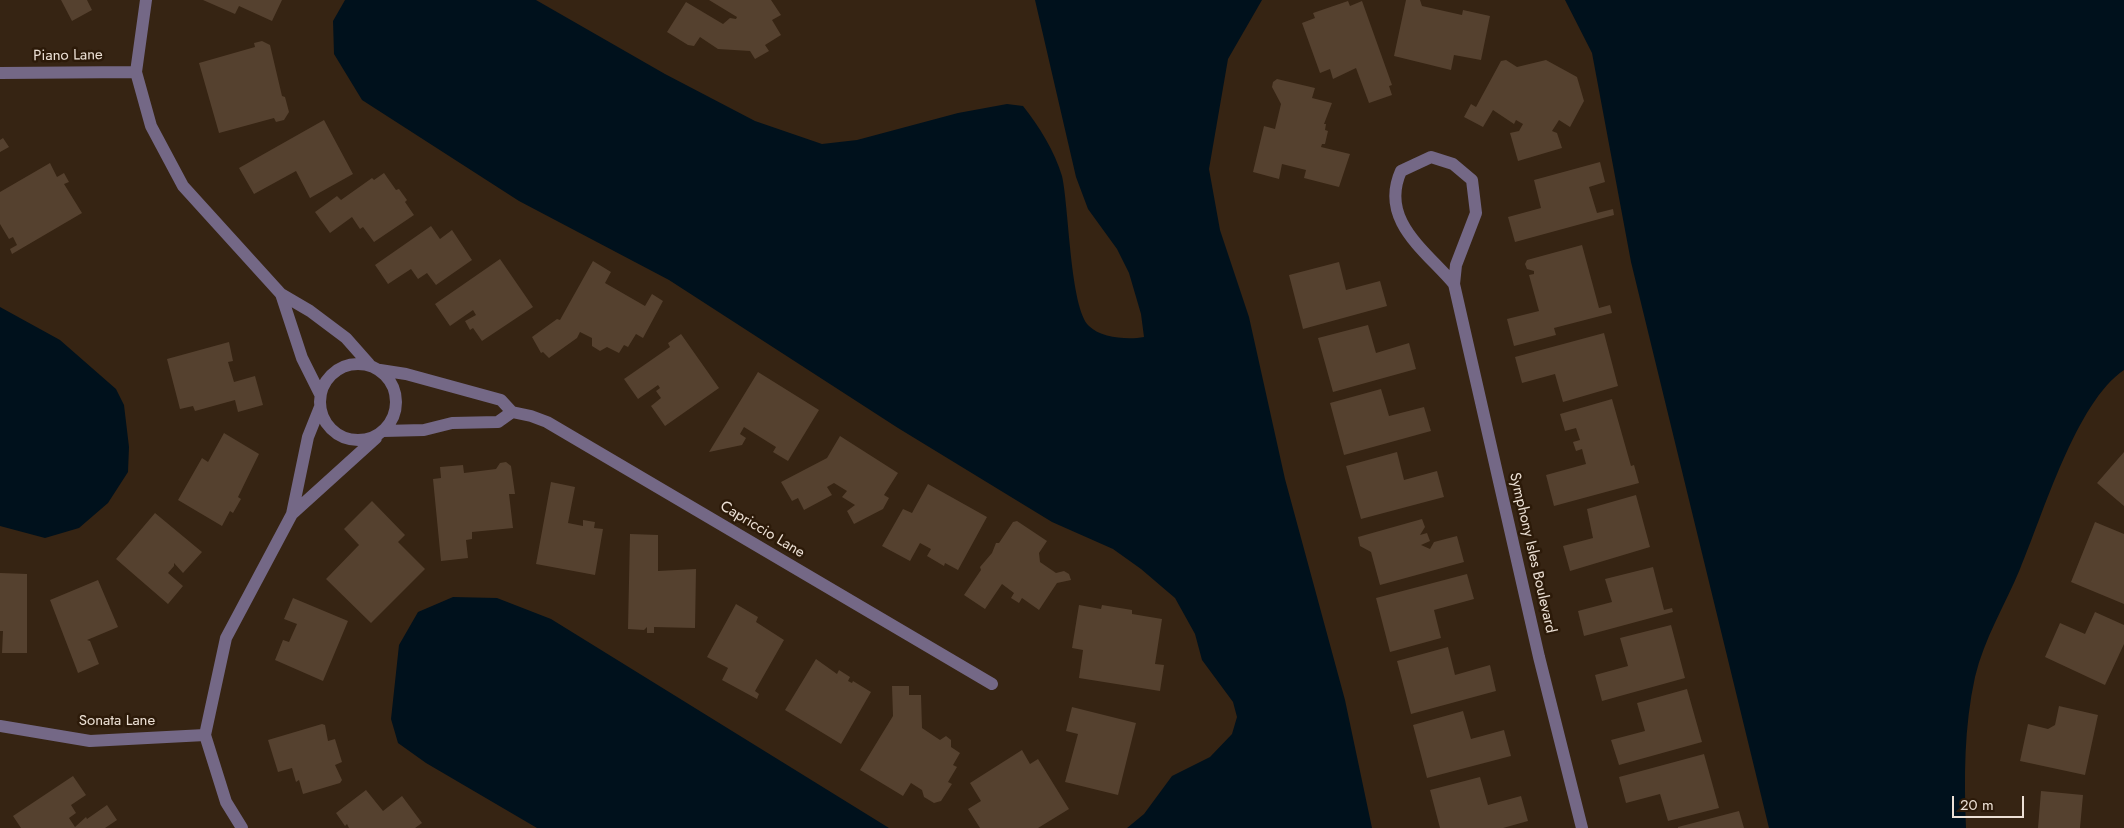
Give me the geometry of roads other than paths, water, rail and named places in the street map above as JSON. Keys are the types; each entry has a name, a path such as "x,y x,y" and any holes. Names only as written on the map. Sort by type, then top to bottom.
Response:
{"street":[{"path":"146,0 136,72 150,126 183,186 281,294 310,311 346,338 392,384 397,403 394,415 381,433 292,514"},
{"name":"Piano Lane","path":"0,73 136,72"},
{"name":"Symphony Isles Boulevard","path":"1454,284 1403,227 1394,207 1394,186 1401,171 1431,157 1453,164 1472,180 1476,213 1456,265 1454,284 1539,657 1582,828"},
{"path":"281,294 302,358 320,400 324,419 331,429 342,436 354,440 367,439 381,433 424,430 452,423 498,422 512,412"},
{"path":"242,828 226,802 205,735 226,638 292,514 308,437 325,382 333,372 344,366 356,363 374,367"},
{"name":"Capriccio Lane","path":"374,367 501,400 512,412 547,422 992,684"},
{"name":"Sonata Lane","path":"0,726 90,741 205,735"}],"water":[{"path":"345,0 536,0 665,74 755,121 822,144 857,140 958,113 1007,104 1023,106 1046,140 1062,176 1074,279 1083,316 1089,326 1100,333 1107,336 1130,338 1144,337 1141,314 1129,273 1117,249 1088,209 1076,177 1035,0 1262,0 1228,59 1209,169 1220,230 1249,317 1285,479 1345,700 1372,828 1127,828 1144,814 1172,776 1210,757 1232,734 1237,717 1233,702 1202,660 1195,634 1175,598 1141,569 1113,549 1052,522 898,428 669,280 519,201 362,100 334,54 333,21"},
{"path":"1565,0 2124,0 2124,370 2107,386 2091,407 2076,433 1979,663 1971,696 1967,734 1965,771 1966,828 1769,828 1631,262 1592,53"},
{"path":"0,307 60,340 116,389 124,405 129,447 128,472 108,503 79,528 45,538 0,526"},
{"path":"453,597 497,598 551,619 889,828 537,828 426,763 398,743 391,719 399,645 418,612"}]}
